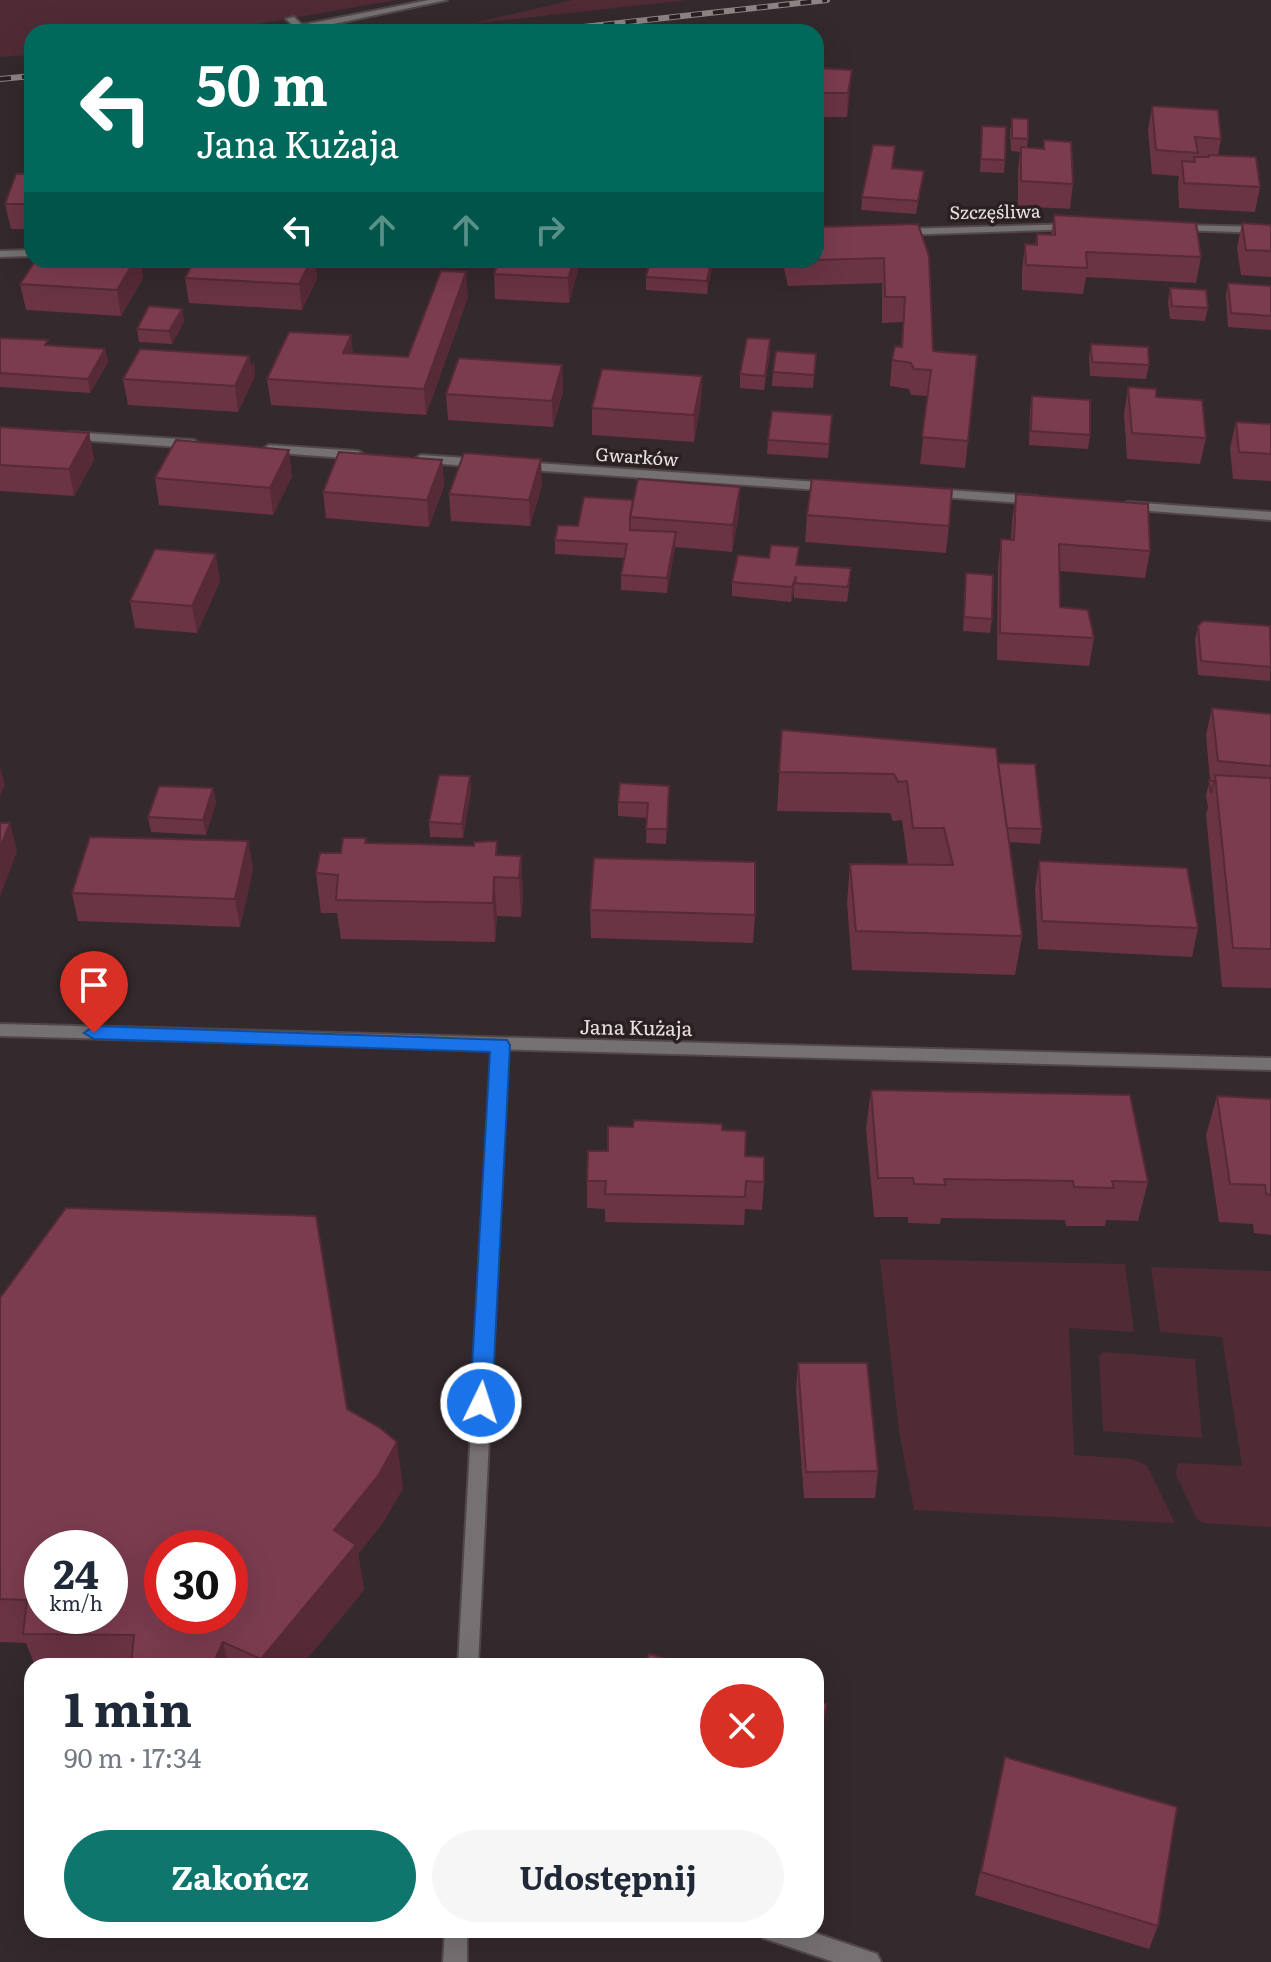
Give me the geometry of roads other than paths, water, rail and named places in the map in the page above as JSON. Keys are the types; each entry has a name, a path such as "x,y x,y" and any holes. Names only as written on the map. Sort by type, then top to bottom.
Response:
{"street":[{"path":"320,24 443,0"},
{"path":"291,19 296,24"},
{"name":"Szczęśliwa","path":"894,232 1081,227"},
{"path":"1163,227 1271,230"},
{"path":"0,254 24,253"},
{"path":"48,435 207,445"},
{"path":"254,448 365,456"},
{"path":"413,459 493,464"},
{"name":"Gwarków","path":"508,465 842,487"},
{"path":"921,493 1049,501"},
{"path":"1112,505 1271,516"},
{"name":"Jana Kużaja","path":"0,1030 1271,1064"},
{"path":"468,1658 500,1045"},
{"path":"455,1962 456,1938"},
{"path":"796,1938 869,1962"}],"railway":[{"path":"610,24 827,0"},
{"path":"0,79 24,77"}]}
